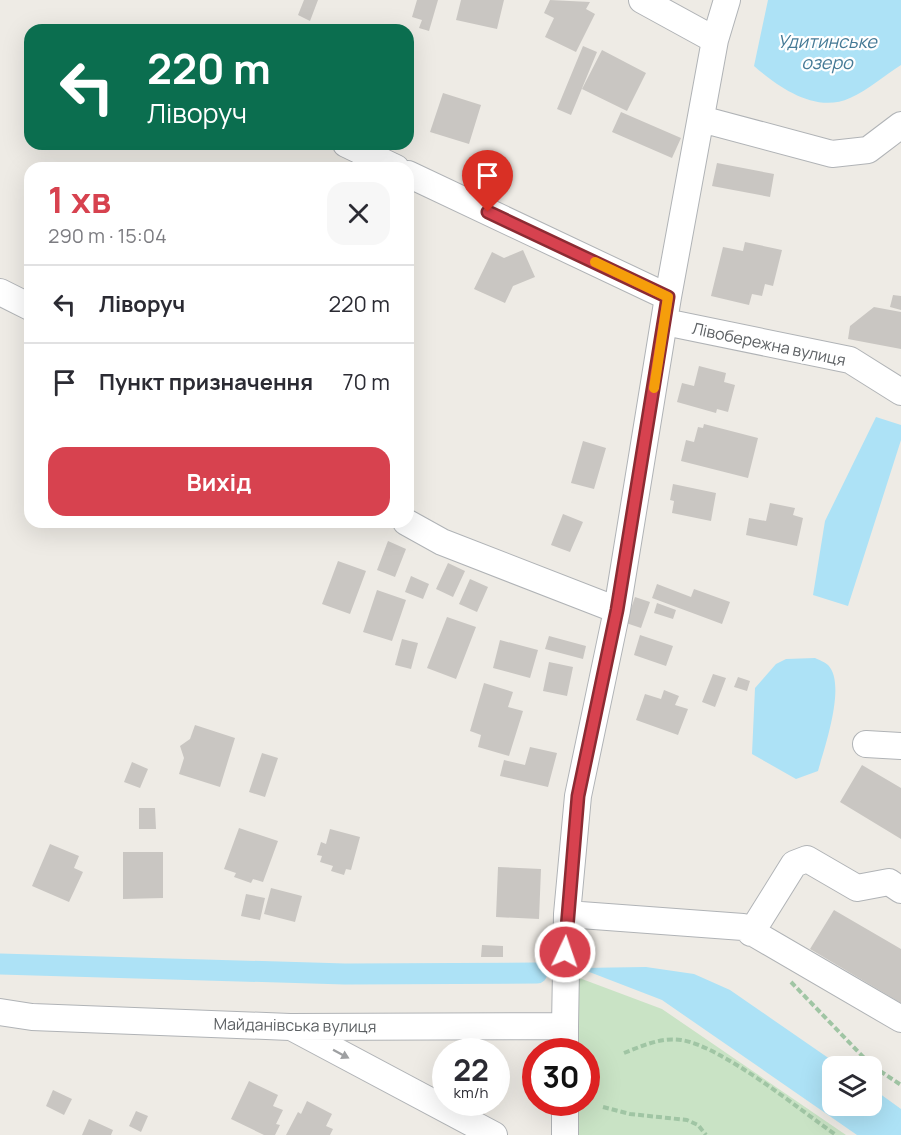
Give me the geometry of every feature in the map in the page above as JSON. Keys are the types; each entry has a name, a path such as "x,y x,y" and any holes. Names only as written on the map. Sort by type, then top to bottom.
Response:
{"street":[{"path":"642,0 715,40"},
{"path":"565,1038 567,914 578,796 617,610 668,297 715,40 727,0"},
{"path":"701,120 832,153 868,150 901,125"},
{"path":"358,150 384,162"},
{"path":"414,177 668,297"},
{"path":"0,292 24,304"},
{"name":"Лівобережна вулиця","path":"665,322 850,360 901,392"},
{"path":"414,526 442,542 617,610"},
{"path":"866,744 901,746"},
{"path":"751,933 794,864 807,859 857,888 889,882 901,890"},
{"path":"567,914 742,927 901,1019"},
{"name":"Майданівська вулиця","path":"0,1012 32,1017 290,1027 565,1026"},
{"path":"290,1027 494,1135"},
{"path":"565,1116 565,1135"}],"path":[{"path":"790,981 871,1065 901,1085"},
{"path":"624,1053 651,1042 680,1040 712,1049 836,1135"},
{"path":"603,1107 630,1114 687,1120 698,1125 706,1135"}],"green space":[{"path":"574,976 662,1009 846,1135 579,1135 578,1116 600,1116 600,1038 576,1038"}],"water":[{"name":"Удитинське озеро","path":"768,0 901,0 901,65 863,91 837,102 824,103 798,96 774,82 754,66"},
{"path":"876,417 901,425 901,440 848,606 813,595 825,521"},
{"path":"815,658 828,665 833,674 835,701 818,771 796,779 752,754 755,688 776,664 786,659"},
{"path":"646,967 694,974 730,990 826,1056 822,1056 822,1111 662,1000 579,968"},
{"path":"882,1095 901,1109 901,1135 857,1135 830,1116 882,1116"}],"building":[{"path":"304,0 318,0 310,21 298,15"},
{"path":"417,0 438,0 429,31 419,28 422,20 412,17"},
{"path":"461,0 504,0 497,29 456,20"},
{"path":"550,0 590,2 586,9 595,14 576,52 545,37 554,18 544,13"},
{"path":"583,46 597,52 571,115 557,109"},
{"path":"602,50 646,73 627,111 582,89"},
{"path":"443,93 481,105 469,144 430,132"},
{"path":"621,112 681,138 672,158 612,132"},
{"path":"717,163 774,174 770,197 712,186"},
{"path":"745,242 782,250 773,286 765,284 762,296 752,294 749,305 711,296 723,247 743,251"},
{"path":"523,250 535,277 513,286 505,303 474,289 492,252 504,258"},
{"path":"893,295 901,296 901,310 890,307"},
{"path":"874,307 901,312 901,349 848,339 850,326"},
{"path":"699,366 726,373 724,382 735,385 728,412 717,409 716,413 677,402 682,383 694,386"},
{"path":"704,424 758,438 748,478 681,461 686,440 694,442 698,427 703,428"},
{"path":"583,441 606,448 594,489 571,483"},
{"path":"673,484 716,493 711,521 672,513 674,501 670,500"},
{"path":"770,503 795,508 793,515 803,518 797,546 746,535 749,518 766,521"},
{"path":"563,514 583,522 570,552 551,545"},
{"path":"388,541 406,549 395,577 377,570"},
{"path":"338,561 366,571 350,614 322,604"},
{"path":"448,563 465,571 453,597 436,589"},
{"path":"411,576 429,584 423,599 405,592"},
{"path":"470,579 488,587 477,612 459,604"},
{"path":"657,584 691,597 694,589 730,602 722,624 652,598"},
{"path":"377,590 406,600 392,641 363,632"},
{"path":"635,597 650,602 641,628 626,623"},
{"path":"657,603 676,610 673,619 654,613"},
{"path":"447,617 476,627 456,679 427,668"},
{"path":"640,635 673,646 666,666 634,655"},
{"path":"549,636 586,646 583,659 545,649"},
{"path":"402,639 418,643 411,669 395,665"},
{"path":"500,640 538,650 530,678 493,668"},
{"path":"549,662 573,667 567,696 543,691"},
{"path":"713,674 726,678 715,707 702,702"},
{"path":"738,677 750,681 747,691 734,687"},
{"path":"484,683 513,692 508,707 523,711 509,756 478,747 481,735 470,731"},
{"path":"664,690 679,696 675,705 688,709 678,735 636,720 645,694 661,699"},
{"path":"195,725 235,738 220,787 179,774 184,758 180,746 190,739"},
{"path":"530,747 557,753 548,787 500,776 504,760 525,765"},
{"path":"262,753 278,758 265,797 249,792"},
{"path":"132,762 148,769 140,788 124,782"},
{"path":"862,765 901,788 901,839 840,802"},
{"path":"139,808 155,808 156,829 139,829"},
{"path":"239,828 278,841 263,882 253,879 251,883 234,877 236,873 224,869"},
{"path":"330,829 360,837 351,870 346,869 344,875 331,871 333,866 320,862 322,856 317,855 321,842 326,844"},
{"path":"50,844 79,856 74,868 83,872 69,902 32,886"},
{"path":"123,852 163,852 163,898 123,899"},
{"path":"498,867 541,869 539,919 496,917"},
{"path":"271,888 302,896 295,922 264,914"},
{"path":"246,894 265,898 260,920 241,916"},
{"path":"834,910 901,949 901,1003 810,949"},
{"path":"482,945 503,946 503,957 481,957"},
{"path":"249,1081 278,1095 273,1106 283,1110 276,1124 280,1125 275,1135 264,1135 231,1119"},
{"path":"53,1090 72,1099 64,1115 46,1106"},
{"path":"307,1101 332,1114 326,1126 333,1129 330,1135 286,1135 298,1112 301,1114"},
{"path":"136,1111 148,1116 141,1132 129,1126"},
{"path":"89,1119 113,1130 111,1135 82,1135"}],"waterway":[{"path":"0,964 345,974 537,973"}],"slow traffic":[{"path":"595,262 668,297 654,388"}],"route":[{"path":"488,212 668,297 617,610 578,796 565,952"}]}
